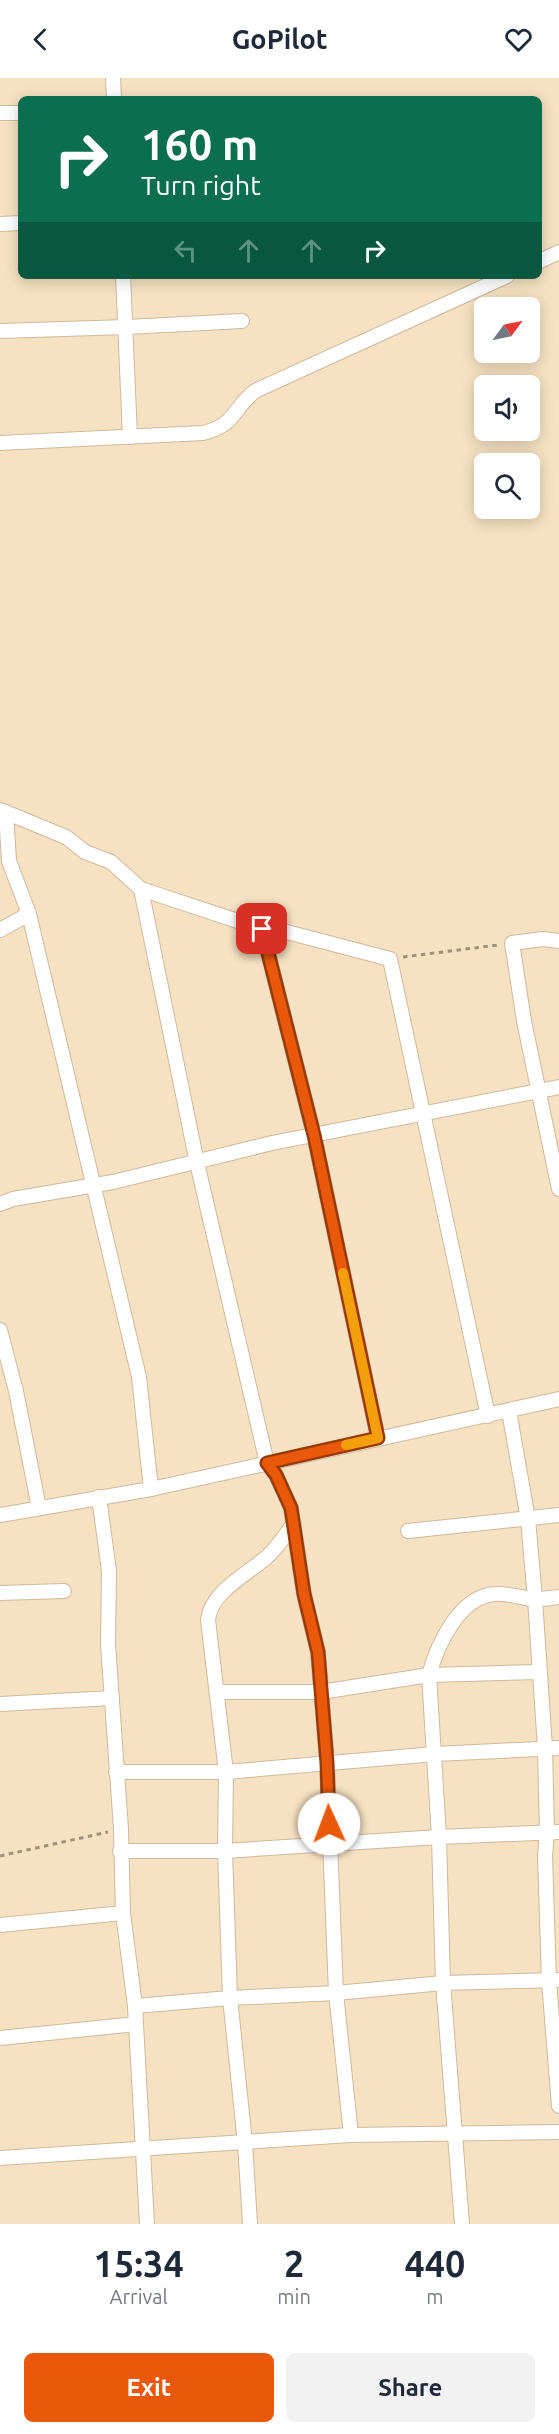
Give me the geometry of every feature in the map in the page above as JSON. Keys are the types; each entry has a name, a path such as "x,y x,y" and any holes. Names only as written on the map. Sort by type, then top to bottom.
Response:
{"street":[{"path":"113,78 114,96"},
{"path":"0,113 18,113"},
{"path":"0,224 18,223"},
{"path":"542,260 559,252"},
{"path":"123,279 130,437"},
{"path":"0,443 203,433 217,430 230,421 246,398 255,392 500,279"},
{"path":"0,331 242,321"},
{"path":"151,1489 139,1377 28,914 9,861 3,811 66,837 85,852 111,862 141,889 262,929 287,932 390,959 488,1416"},
{"path":"141,889 197,1163 267,1463 285,1494 294,1523 304,1594 318,1652 327,1763 336,1993 351,2135"},
{"path":"0,930 28,914"},
{"path":"262,929 314,1135 378,1438"},
{"path":"559,941 543,939 512,943 524,1021 559,1189"},
{"path":"0,1204 13,1199 94,1185 197,1163 272,1143 559,1087"},
{"path":"0,1330 16,1391 39,1508"},
{"path":"0,1515 151,1489 559,1399"},
{"path":"509,1411 528,1519 544,1748 553,1832 545,1856 554,1981 559,2106"},
{"path":"99,1497 109,1571 108,1644 121,1829 123,1913 135,2006 145,2147 147,2224"},
{"path":"408,1531 559,1515"},
{"path":"250,2224 245,2144 230,1998 225,1851 226,1772 208,1620 210,1608 216,1599 269,1555 294,1523"},
{"path":"0,1593 64,1591"},
{"path":"462,2224 442,1983 439,1837 429,1675 434,1656 455,1616 484,1596 495,1594 535,1599 559,1597"},
{"path":"218,1692 321,1692 429,1675 539,1672"},
{"path":"0,1704 112,1698"},
{"path":"116,1772 226,1772 435,1754 559,1748"},
{"path":"120,1851 225,1851 553,1832"},
{"path":"0,1925 123,1913"},
{"path":"135,2006 230,1998 336,1993 442,1983 554,1981"},
{"path":"0,2038 136,2024"},
{"path":"0,2158 145,2147 245,2144 351,2135 559,2132"}],"path":[{"path":"390,959 512,943"},
{"path":"0,1856 121,1829"}],"slow traffic":[{"path":"343,1273 378,1438 346,1445"}],"route":[{"path":"262,929 314,1135 378,1438 267,1463 276,1475 291,1508 304,1594 318,1652 327,1763 329,1824"}]}
